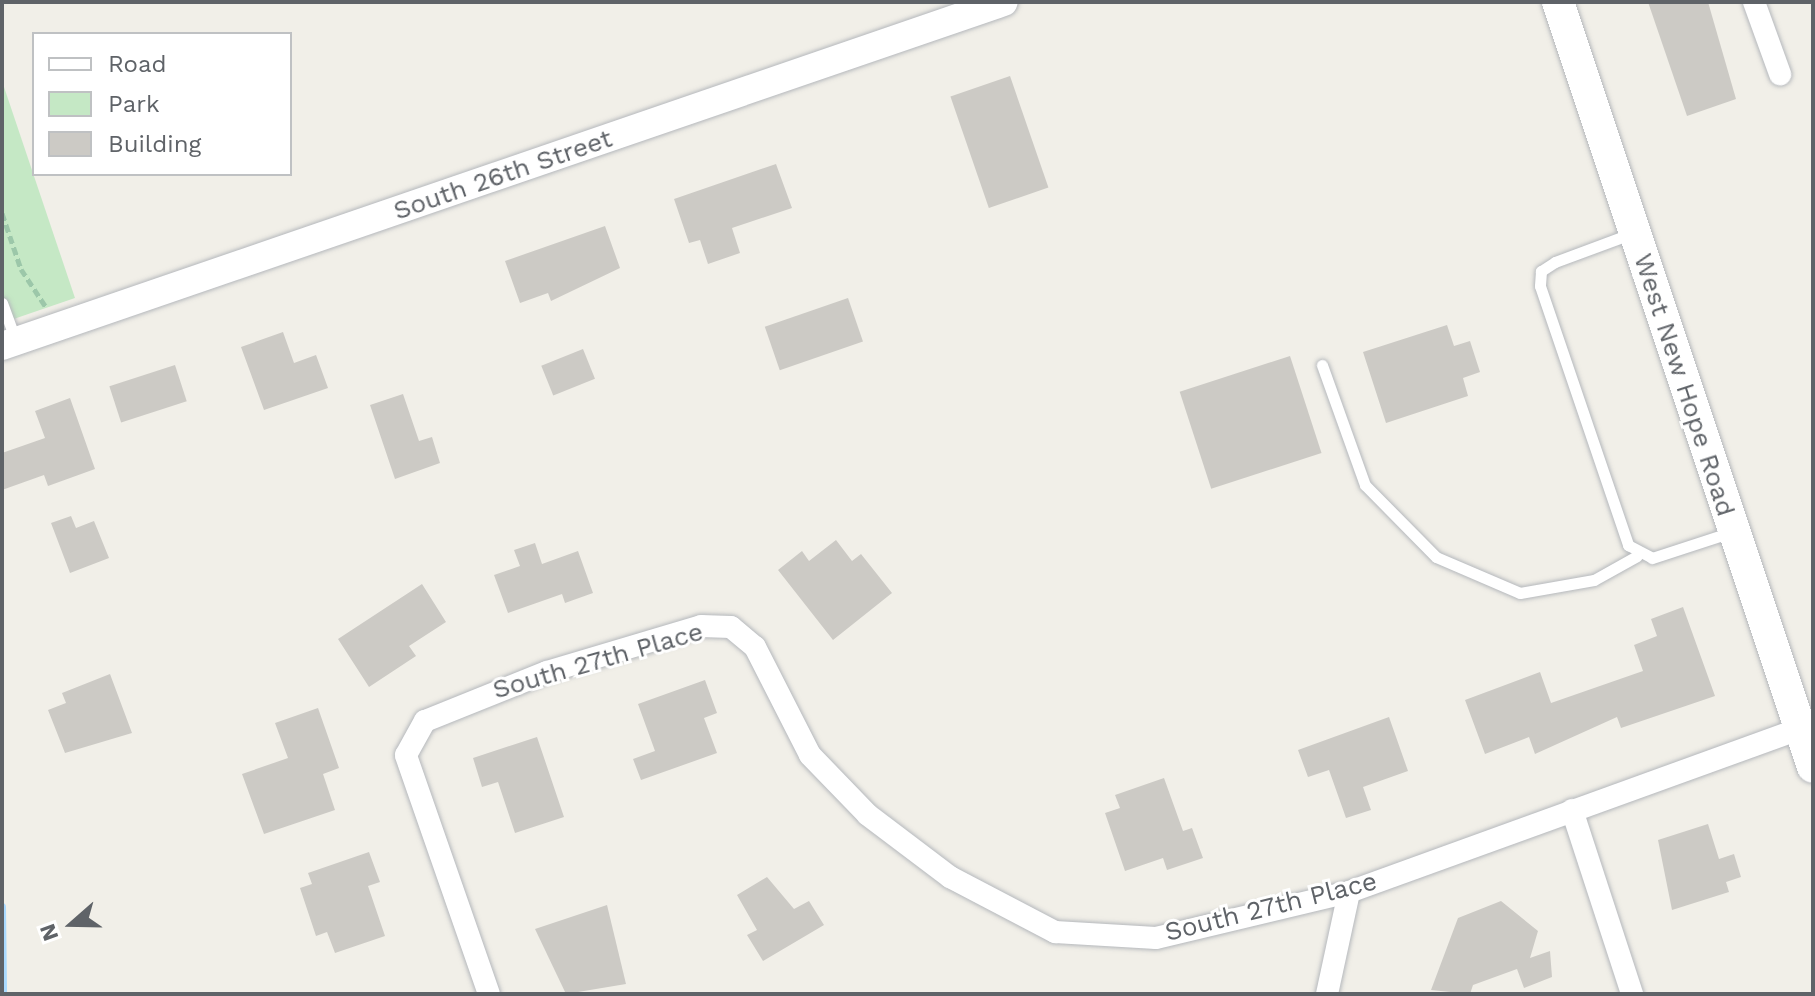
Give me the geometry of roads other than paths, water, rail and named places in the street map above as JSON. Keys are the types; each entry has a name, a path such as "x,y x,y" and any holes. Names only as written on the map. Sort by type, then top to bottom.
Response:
{"main road":[{"name":"West New Hope Road","path":"1558,2 1813,767"}],"street":[{"name":"South 26th Street","path":"9,344 1004,2"},
{"path":"1754,2 1780,74"},
{"name":"South 27th Place","path":"489,994 406,755 425,721 452,706 701,626 731,627 755,647 810,755 868,815 950,877 1055,932 1156,938 1349,892 1800,729"},
{"path":"1572,810 1632,994"},
{"path":"1327,994 1349,892"}],"lane":[{"path":"1633,233 1555,262 1541,271 1540,286 1637,556"},
{"path":"2,303 9,344"},
{"path":"1322,365 1365,485 1436,557 1520,593 1594,580 1637,556 1652,558 1733,532"}],"waterway":[{"path":"2,907 3,994"}]}
